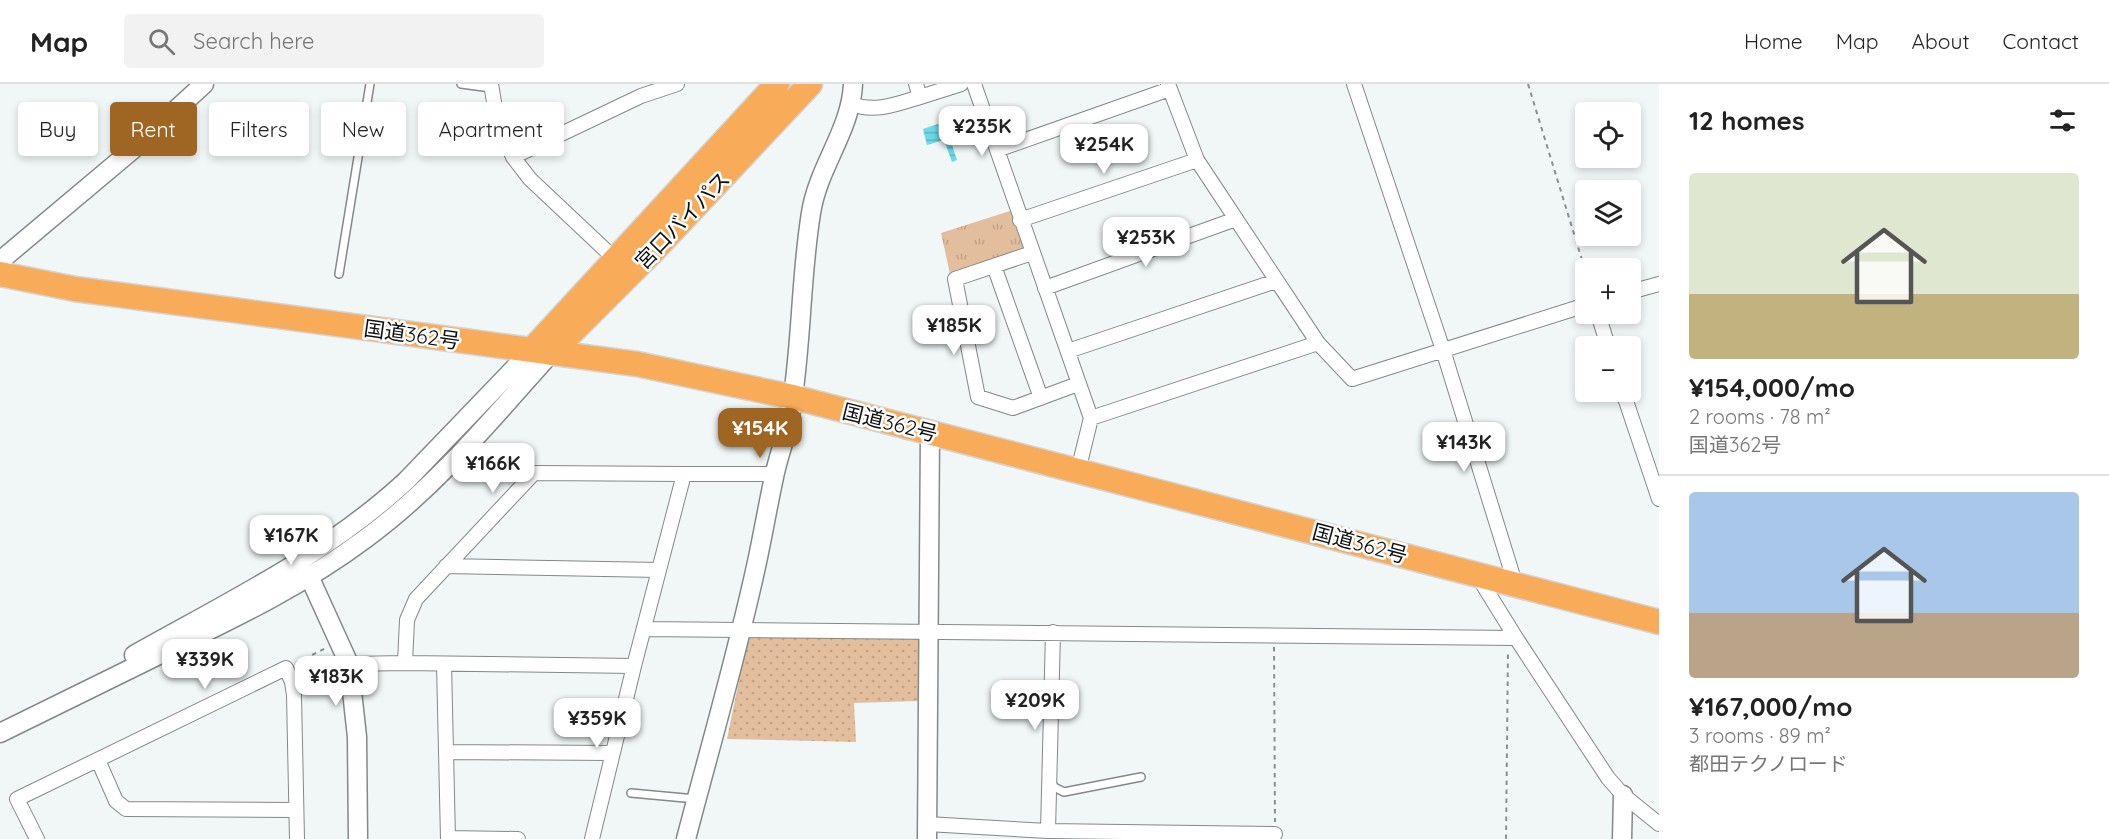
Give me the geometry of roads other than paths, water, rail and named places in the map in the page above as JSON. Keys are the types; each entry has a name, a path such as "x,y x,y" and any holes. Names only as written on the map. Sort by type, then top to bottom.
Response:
{"highway":[{"name":"宮口バイパス","path":"541,352 615,259 777,84"},
{"name":"宮口バイパス","path":"541,352 655,249 810,84"},
{"name":"国道362号","path":"0,274 75,289 637,364 793,397 1659,622"}],"street":[{"path":"6,256 131,151 204,84"},
{"path":"513,158 642,90 677,84"},
{"path":"686,839 741,630 789,418 812,208 852,104 853,84"},
{"path":"852,104 862,108 884,108 918,90 961,84"},
{"path":"974,84 1091,418 1078,471"},
{"path":"1354,84 1443,350 1516,586"},
{"path":"491,86 500,131 513,158 530,179 615,259"},
{"path":"997,150 1169,87 1197,160 1318,343 1352,379 1575,308"},
{"path":"1020,220 1197,160"},
{"path":"1045,288 1236,219"},
{"path":"1032,252 955,279 978,397 1014,408 1078,384"},
{"path":"994,266 1041,398"},
{"path":"1068,351 1276,281"},
{"path":"1641,289 1659,284"},
{"path":"1091,418 1318,343"},
{"path":"0,733 263,604 364,539 411,502 465,450 541,352"},
{"path":"0,720 117,664 300,563 393,493 541,352"},
{"path":"1626,402 1659,499"},
{"path":"930,432 927,831 1275,834"},
{"path":"405,663 407,620 411,607 425,588 534,473 775,474"},
{"path":"592,839 684,474"},
{"path":"446,566 659,570"},
{"path":"1476,573 1512,638 1608,778 1623,795 1659,824"},
{"path":"309,576 349,664 357,737 358,839"},
{"path":"645,629 1512,638"},
{"path":"1048,831 1053,632"},
{"path":"349,664 634,666"},
{"path":"444,664 448,838 518,839"},
{"path":"37,839 17,799 286,668 294,695 297,839"},
{"path":"446,752 613,753"},
{"path":"98,760 116,801 126,809 296,810"},
{"path":"1622,839 1623,795"}],"lane":[{"path":"339,274 370,84"},
{"path":"461,84 491,86"},
{"path":"1049,773 1054,787 1064,792 1141,777"},
{"path":"631,793 696,800"}],"water":[{"path":"974,112 980,127 950,139 957,160 952,162 944,140 927,145 923,129"}]}
